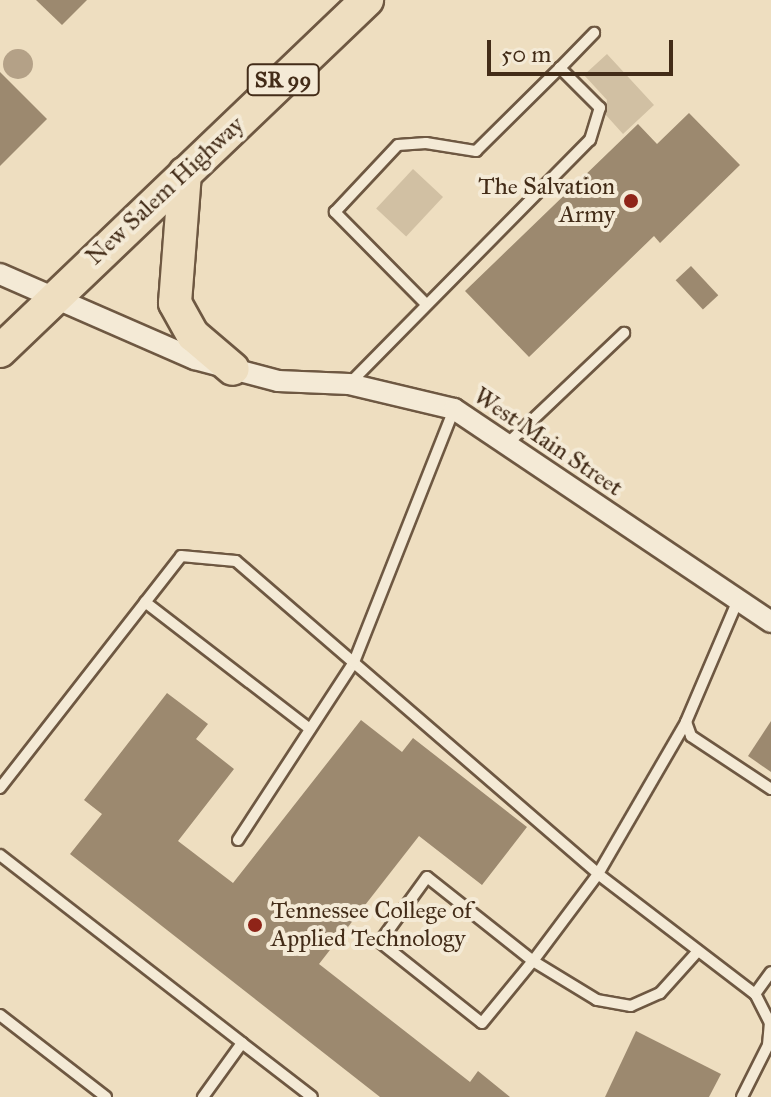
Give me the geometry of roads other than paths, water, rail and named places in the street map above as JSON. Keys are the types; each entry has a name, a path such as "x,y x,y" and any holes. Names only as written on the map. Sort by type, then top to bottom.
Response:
{"main road":[{"name":"New Salem Highway","path":"0,351 367,0"},
{"path":"185,173 175,303 193,335 233,369"}],"street":[{"name":"West Main Street","path":"0,274 195,359 278,381 349,384 454,409 771,622"}],"lane":[{"path":"424,302 335,212 398,145 426,143 476,151 594,33"},
{"path":"349,384 424,302 590,140 600,108 560,68"},
{"path":"506,445 624,333"},
{"path":"238,840 354,662 454,409"},
{"path":"0,788 181,556 236,561 598,874 755,994 770,1023 768,1045 742,1097"},
{"path":"698,951 660,993 631,1006 597,1000 533,961 427,877 380,942 482,1023 533,961 598,874 686,722 738,600"},
{"path":"145,602 310,729"},
{"path":"686,722 691,736 771,789"},
{"path":"0,855 312,1097"},
{"path":"755,994 771,972"},
{"path":"0,1015 106,1097"},
{"path":"203,1097 242,1043"}],"place":[{"name":"The Salvation Army","path":"631,201"},
{"name":"Tennessee College of Applied Technology","path":"255,925"}]}
